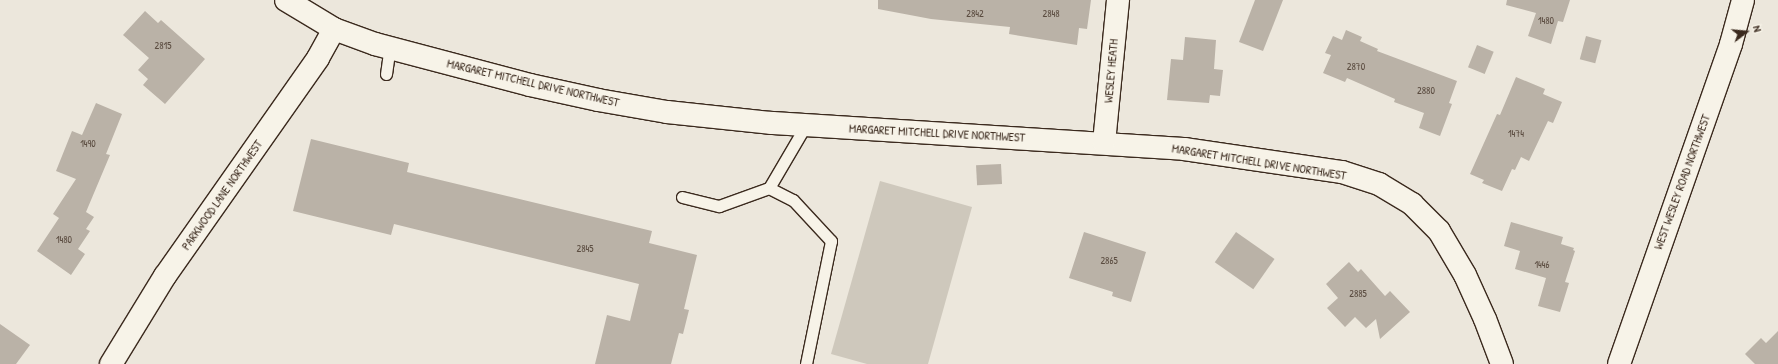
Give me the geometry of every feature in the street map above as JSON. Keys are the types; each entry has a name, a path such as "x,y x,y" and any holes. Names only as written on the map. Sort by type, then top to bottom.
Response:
{"street":[{"name":"MARGARET MITCHELL DRIVE NORTHWEST","path":"286,0 334,29 390,48 530,85 598,100 668,112 806,125 1184,149 1342,172 1379,184 1412,204 1439,231 1465,275 1485,319 1502,364"},
{"name":"WESLEY HEATH","path":"1104,143 1118,0"},
{"name":"WEST WESLEY ROAD NORTHWEST","path":"1619,364 1731,44 1743,0"},
{"name":"PARKWOOD LANE NORTHWEST","path":"111,364 165,276 318,58 334,29"}],"lane":[{"path":"386,74 390,48"},
{"path":"682,197 719,206 769,188 806,125"},
{"path":"769,188 793,200 831,241 806,364"}],"shaded area":[{"path":"880,181 972,207 928,364 867,364 831,354"}],"building":[{"path":"878,0 1091,0 1087,29 1079,28 1077,45 1009,34 1010,27 931,19 878,9"},
{"path":"1255,0 1283,0 1263,51 1239,42"},
{"path":"1507,0 1570,0 1563,22 1558,21 1551,44 1528,36 1536,13 1506,5"},
{"path":"145,11 158,23 161,20 205,59 165,104 143,85 148,79 138,70 149,58 123,35"},
{"path":"1346,30 1362,37 1360,41 1378,49 1377,51 1457,81 1449,103 1452,104 1440,136 1419,128 1424,113 1394,102 1395,99 1347,78 1345,82 1323,73 1331,55 1325,53 1333,36 1342,40"},
{"path":"1586,36 1601,40 1595,63 1580,59"},
{"path":"1185,37 1216,40 1214,69 1223,70 1220,96 1210,95 1209,103 1167,100 1171,59 1183,60"},
{"path":"1477,45 1494,52 1485,74 1468,67"},
{"path":"1516,77 1545,89 1543,94 1562,102 1553,123 1548,121 1529,161 1521,157 1515,170 1512,169 1502,191 1482,183 1484,180 1470,174 1497,114 1500,115"},
{"path":"96,103 122,114 106,154 110,155 86,212 94,217 86,229 90,231 78,249 85,254 71,275 37,251 59,218 53,214 76,179 56,171 72,131 82,135"},
{"path":"311,139 409,163 407,172 652,231 649,243 697,255 684,309 689,310 683,334 679,333 671,364 595,364 607,315 630,321 639,284 394,224 391,235 293,211"},
{"path":"1001,164 1002,184 977,185 976,165"},
{"path":"1511,222 1563,237 1561,244 1574,248 1573,250 1575,251 1565,282 1569,283 1560,312 1538,306 1546,278 1515,269 1520,251 1504,246"},
{"path":"1084,232 1146,252 1131,302 1112,296 1113,292 1069,278"},
{"path":"1236,232 1275,259 1253,289 1215,262"},
{"path":"1349,262 1358,272 1361,269 1385,296 1390,291 1410,312 1380,339 1376,319 1366,328 1355,317 1345,327 1327,308 1338,298 1326,284"},
{"path":"0,324 30,345 16,364 0,364"},
{"path":"1778,331 1778,364 1755,364 1745,354 1761,338 1766,343"}]}
